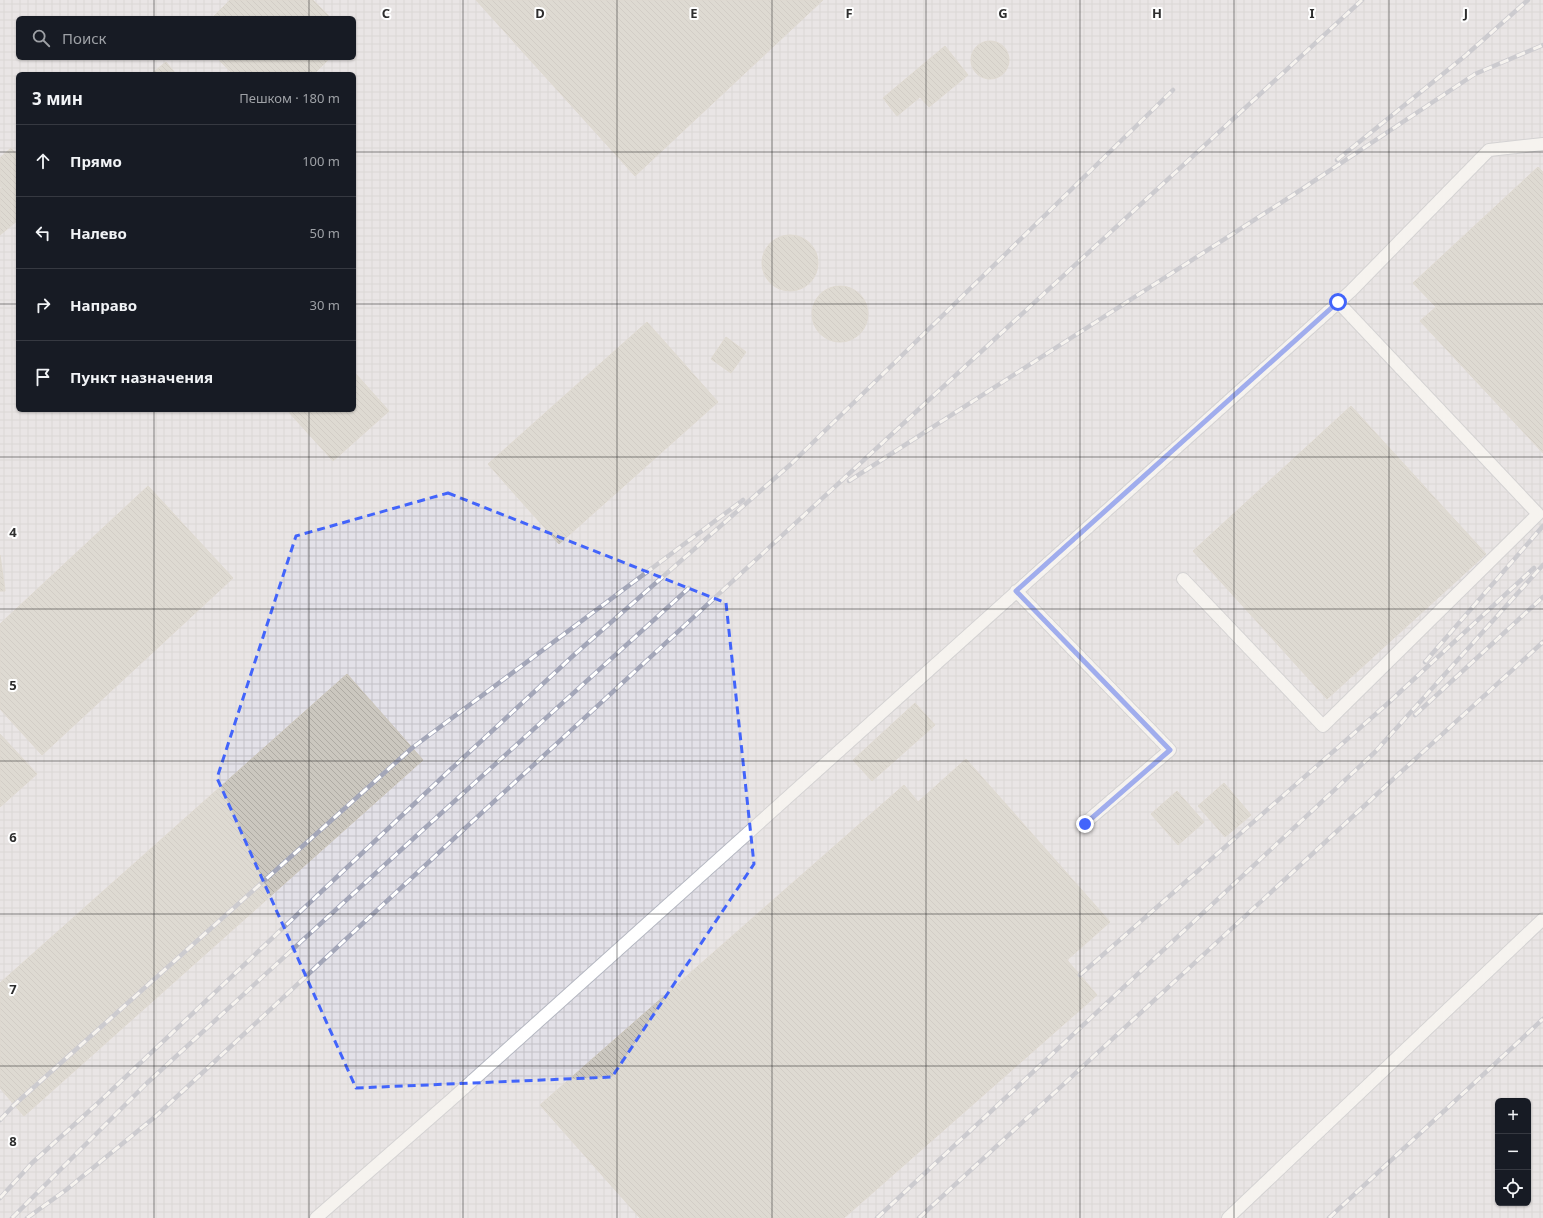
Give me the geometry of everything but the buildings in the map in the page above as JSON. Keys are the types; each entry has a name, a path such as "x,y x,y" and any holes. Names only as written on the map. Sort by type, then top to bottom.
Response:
{"lane":[{"path":"316,1218 452,1099 1351,291 1489,150 1543,144"},
{"path":"1183,578 1323,726 1538,514 1338,302"},
{"path":"1016,591 1170,750 1085,824"},
{"path":"1228,1218 1543,919"}],"highlighted area":[{"path":"448,493 726,603 754,864 612,1077 356,1088 217,778 296,536"}],"shaded area":[{"path":"0,0 1543,0 1543,1218 0,1218"}],"railway":[{"path":"27,1218 66,1190 156,1116 461,832 1362,0"},
{"path":"1337,160 1465,56 1528,0"},
{"path":"849,481 1293,195 1475,74 1543,45"},
{"path":"0,1198 32,1163 98,1103 450,770 575,654 791,464 1173,90"},
{"path":"0,1120 14,1105 412,748 743,500"},
{"path":"1425,662 1543,526"},
{"path":"877,1218 1375,752 1543,565"},
{"path":"1080,975 1386,705 1534,568"},
{"path":"12,1218 147,1083 689,588"},
{"path":"1415,715 1543,597"},
{"path":"919,1218 1543,642"},
{"path":"1329,1218 1543,1019"}],"route":[{"path":"1085,824 1170,750 1016,591 1338,302"}]}
